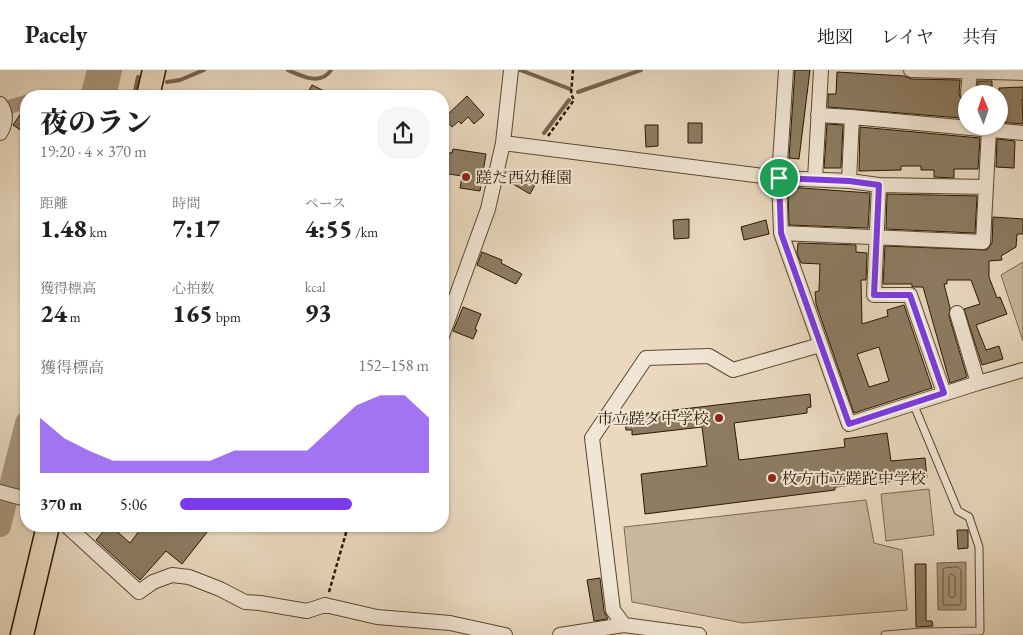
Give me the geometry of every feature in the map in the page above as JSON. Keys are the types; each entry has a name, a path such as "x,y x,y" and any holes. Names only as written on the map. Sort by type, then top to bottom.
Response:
{"main road":[{"path":"149,90 154,70"},
{"path":"22,635 47,532"}],"street":[{"path":"449,317 488,208 503,143 511,70"},
{"path":"786,70 779,178 781,233 849,424 978,382 1023,370"},
{"path":"815,179 821,70"},
{"path":"911,70 1023,73"},
{"path":"969,85 970,71"},
{"path":"0,133 4,128 3,110"},
{"path":"818,115 958,123"},
{"path":"849,181 852,116"},
{"path":"1008,131 1023,133"},
{"path":"781,233 983,242 989,135"},
{"path":"503,143 779,178 849,181 879,185 986,187"},
{"path":"879,185 874,295 910,295 944,393"},
{"path":"957,314 978,382"},
{"path":"624,625 613,610 592,438 646,358 709,356 733,370 820,345"},
{"path":"0,492 20,497"},
{"path":"74,532 139,592 153,582 172,575 189,576 245,602 307,611 325,606 377,617 450,623 504,635"},
{"path":"560,635 624,625 698,635"}],"lane":[{"path":"885,635 980,631 979,548 969,517 958,511 913,403"}],"path":[{"path":"540,148 574,100 571,94 572,70"},
{"path":"325,606 346,532"}],"shaded area":[{"path":"1023,262 1023,341 1001,275"},
{"path":"929,489 934,535 886,541 881,494"},
{"path":"866,500 874,543 902,550 907,610 743,623 632,602 624,527"}],"water":[{"path":"966,562 966,610 938,610 937,563"}],"building":[{"path":"795,70 810,70 799,159 789,158"},
{"path":"837,72 904,76 911,79 960,80 960,85 958,85 958,118 828,107 828,94 836,94"},
{"path":"978,81 992,81 992,85 978,85"},
{"path":"312,85 322,90 309,90"},
{"path":"1023,87 1023,124 1008,123 1008,88"},
{"path":"467,96 484,115 474,124 468,117 461,124 459,121 452,127 449,124 449,113"},
{"path":"20,115 20,130 13,125"},
{"path":"688,123 702,123 702,143 688,143"},
{"path":"827,124 843,125 841,168 824,168"},
{"path":"645,125 658,125 658,146 646,147"},
{"path":"860,127 980,138 978,169 954,169 954,178 934,177 934,170 921,170 921,166 901,166 901,170 859,171"},
{"path":"997,139 1015,141 1014,168 996,167"},
{"path":"453,149 486,154 480,191 460,188 462,176 449,174 449,153 452,153"},
{"path":"518,175 535,185 530,194 513,184"},
{"path":"788,187 870,193 868,228 789,225"},
{"path":"887,194 977,196 975,233 886,229"},
{"path":"993,217 1023,219 1023,234 1017,234 1016,247 1001,256 1002,260 989,261 989,277 997,298 1000,297 1007,314 976,325 986,350 999,346 1003,359 982,365 964,309 980,304 971,280 947,280 947,284 944,284 950,308 949,316 967,377 950,383 923,287 912,287 912,284 883,284 885,246 987,250 992,243"},
{"path":"689,219 689,238 674,239 673,220"},
{"path":"766,220 769,234 744,240 741,227"},
{"path":"798,243 856,245 856,252 867,253 866,280 861,280 862,324 888,316 887,310 904,305 932,388 854,413 816,304 815,292 819,291 820,264 801,263 797,253","holes":["879,347 889,381 869,387 857,354"]},
{"path":"482,252 502,260 501,263 522,274 516,284 477,265"},
{"path":"463,307 481,314 473,339 453,331"},
{"path":"810,394 811,407 807,408 807,413 734,423 739,460 845,447 844,439 887,433 891,461 925,458 927,478 835,487 835,490 645,514 641,474 707,466 702,427 632,435 632,430 626,430 624,416"},
{"path":"957,530 968,530 968,548 958,549"},
{"path":"103,532 118,532 130,543 138,532 207,532 182,564 166,551 140,580 96,540"},
{"path":"915,564 926,564 926,621 932,621 933,626 916,627"},
{"path":"600,578 604,611 608,619 594,621 587,580"}],"waterway":[{"path":"89,90 94,70"},
{"path":"106,90 111,70"},
{"path":"167,82 180,80 204,70"},
{"path":"288,70 316,79 322,78 331,70"},
{"path":"520,70 570,89"},
{"path":"578,92 641,70"},
{"path":"135,90 138,77"},
{"path":"544,133 569,100"},
{"path":"0,120 9,107 20,104"},
{"path":"0,526 20,447"}],"place":[{"name":"蹉だ西幼稚園","path":"466,177"},
{"name":"市立蹉ダ中学校","path":"719,418"},
{"name":"枚方市立蹉跎中学校","path":"772,478"}],"route":[{"path":"779,178 849,181 879,185 874,295 910,295 944,393 849,424 781,233 779,178"}]}
